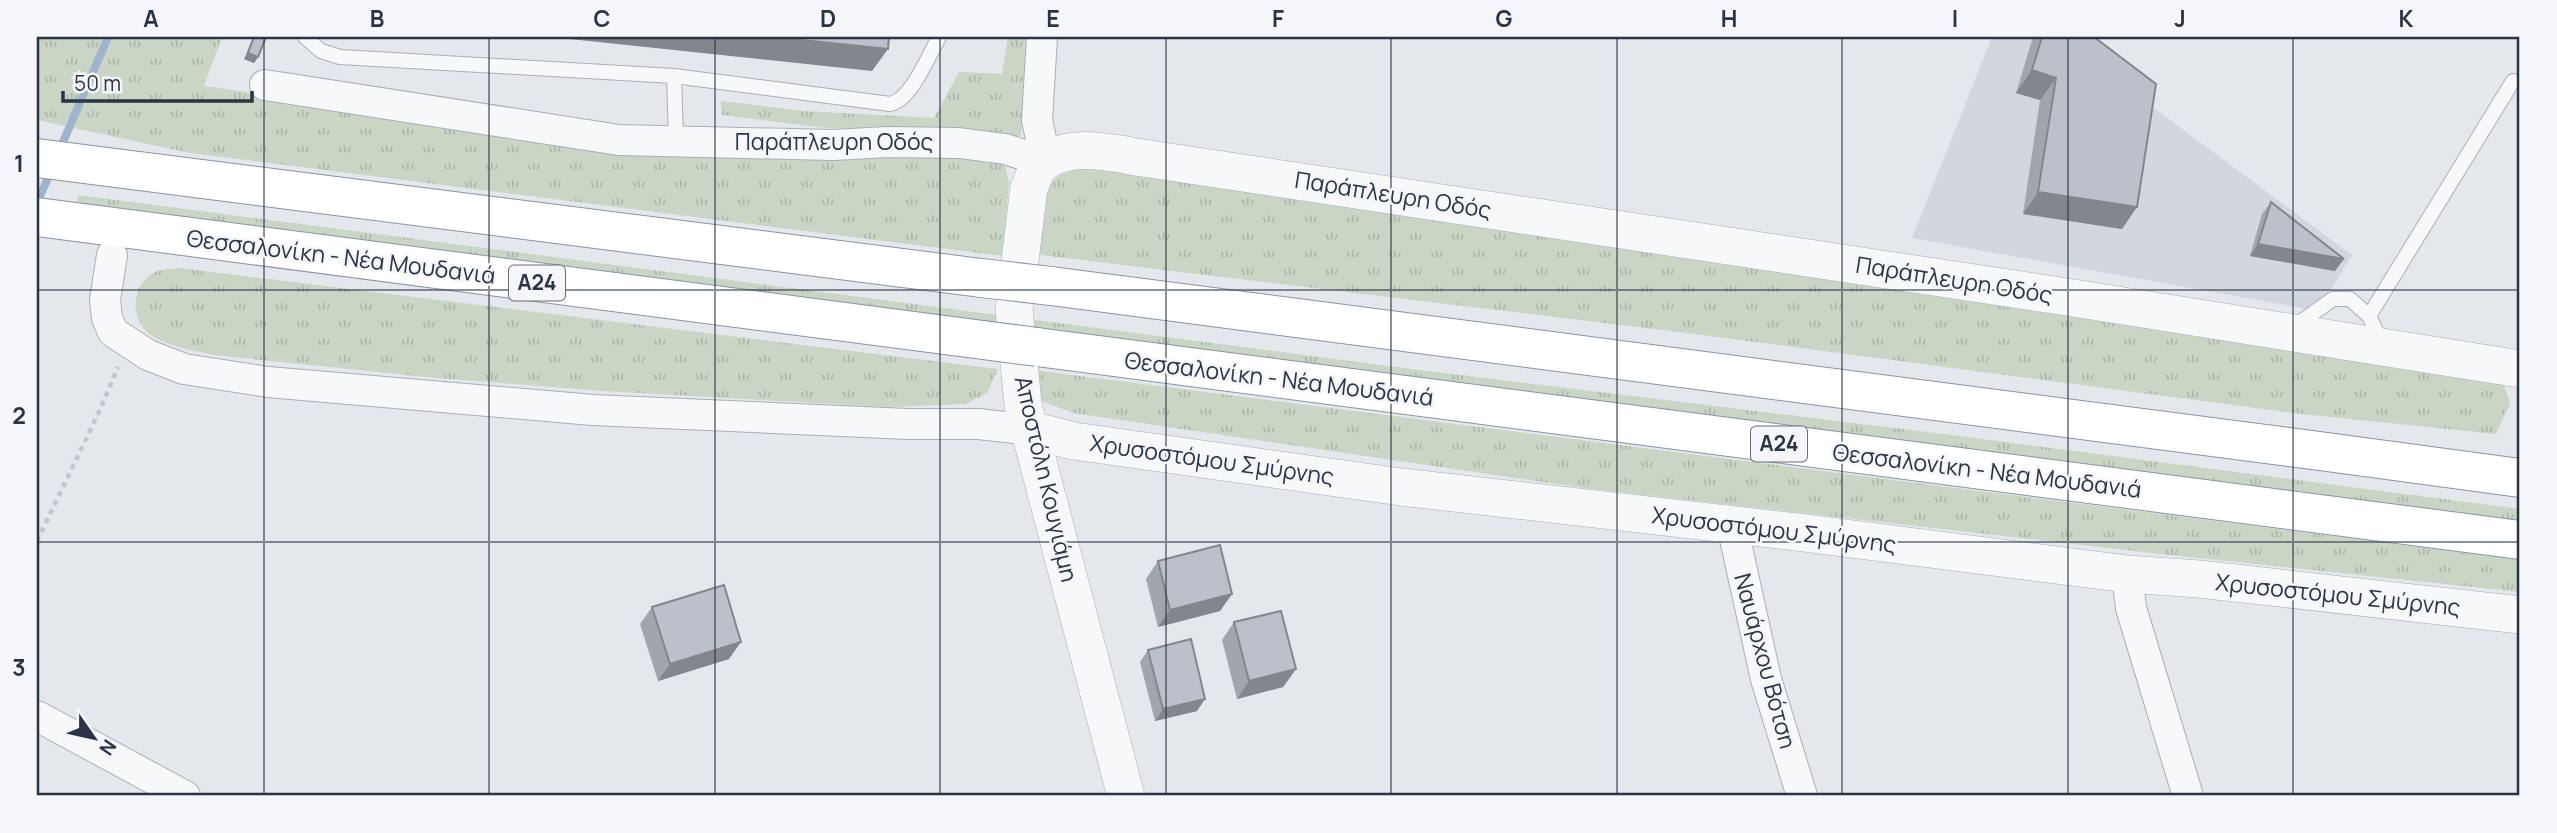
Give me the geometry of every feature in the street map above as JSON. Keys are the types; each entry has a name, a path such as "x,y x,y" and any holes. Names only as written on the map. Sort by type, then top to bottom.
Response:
{"highway":[{"path":"37,158 1051,286 1434,339 2191,433 2520,478"},
{"name":"Θεσσαλονίκη - Νέα Μουδανιά","path":"37,217 102,240 982,340 2520,540"}],"street":[{"path":"1042,37 1037,120 1046,162"},
{"name":"Παράπλευρη Οδός","path":"265,85 619,139 833,145 887,142 959,143 1005,149 1046,162 1062,153 1133,156 2286,332 2376,332 2520,369"},
{"name":"Αποστόλη Κουγιάμη","path":"1046,162 1036,170 1029,188 1014,309 1023,405 1126,796"},
{"path":"102,240 107,318 113,332 148,355 184,369 268,382 593,410 908,424 979,424 1031,430"},
{"name":"Χρυσοστόμου Σμύρνης","path":"1031,430 1074,441 1401,487 2127,573 2520,615"},
{"path":"1046,492 1063,454 1074,441"},
{"name":"Ναυάρχου Βότση","path":"1732,525 1766,679 1802,796"},
{"path":"2127,573 2131,608 2188,796"},
{"path":"37,716 185,796"}],"lane":[{"path":"305,37 321,51 340,57 674,76 890,104 897,103 907,94 939,37"},
{"path":"674,76 676,140"},
{"path":"2376,332 2513,81"}],"path":[{"path":"37,541 129,345"}],"shaded area":[{"path":"1992,37 2058,37 2352,255 2318,311 1912,238"}],"green space":[{"path":"37,37 222,37 204,86 608,144 870,152 987,160 1005,166 1009,182 1003,256 190,153 37,120"},
{"path":"1008,37 1028,37 1021,136 825,128 722,115 721,101 805,111 934,118 959,72 1002,74"},
{"path":"1079,168 1348,198 2500,374 2510,403 2496,434 2301,414 1679,332 1032,254 1045,191 1058,176"},
{"path":"78,195 1427,371 1952,435 2520,509 2520,525 77,209"},
{"path":"179,268 998,369 987,393 966,404 888,407 603,391 436,378 214,355 165,342 151,335 139,321 137,295 145,280 158,271"},
{"path":"1025,369 2520,560 2520,592 1584,488 1073,413 1039,400"}],"building":[{"path":"254,37 266,37 258,57 248,53"},
{"path":"773,37 889,37 888,49"},
{"path":"2042,37 2094,37 2156,84 2137,207 2038,192 2056,78 2032,70"},
{"path":"2271,202 2344,259 2258,244"},
{"path":"1220,545 1232,594 1170,610 1158,561"},
{"path":"724,585 741,642 670,664 652,607"},
{"path":"1281,611 1296,669 1249,681 1234,622"},
{"path":"1191,639 1205,699 1163,709 1148,650"}],"waterway":[{"path":"60,149 108,37"},
{"path":"37,203 51,171"}]}
